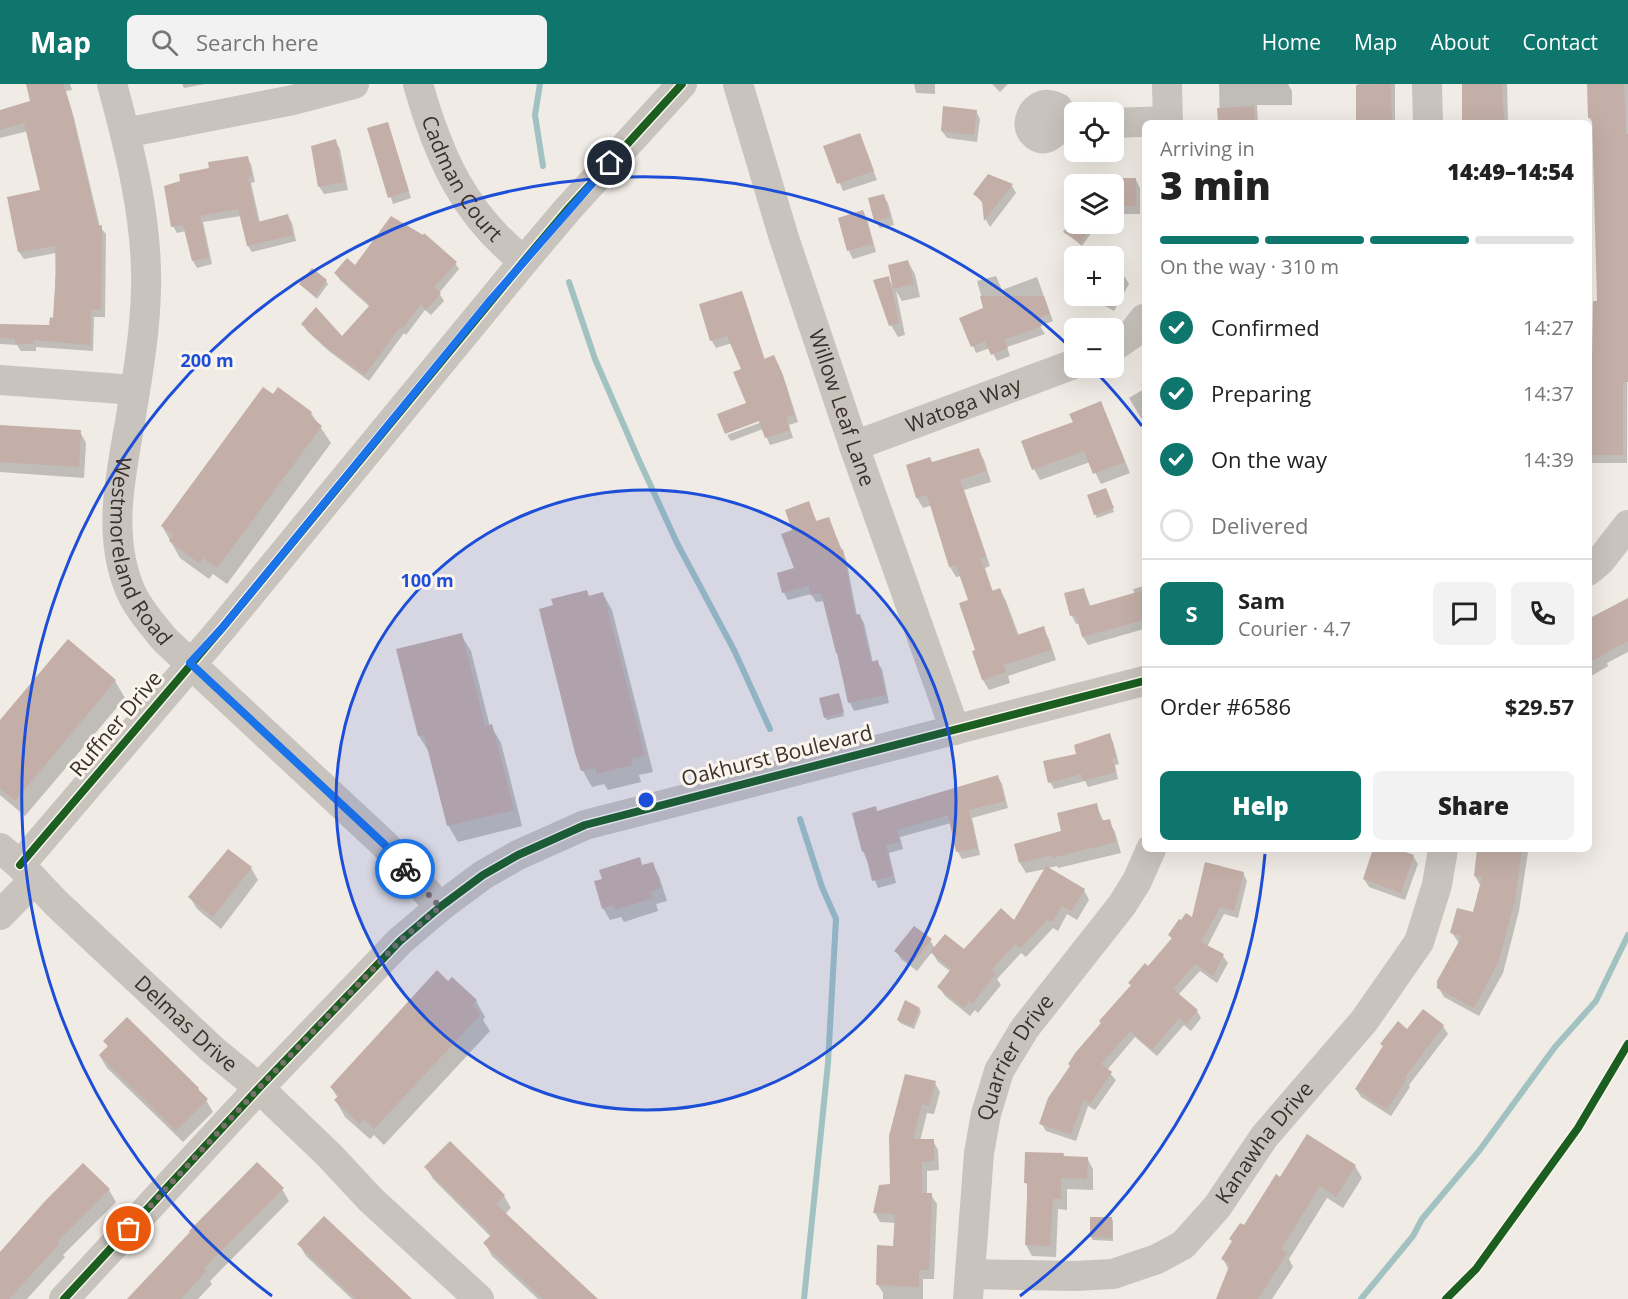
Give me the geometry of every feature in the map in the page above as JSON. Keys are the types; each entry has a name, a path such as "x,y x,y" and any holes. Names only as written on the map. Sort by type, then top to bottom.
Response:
{"street":[{"name":"Westmoreland Road","path":"111,84 125,133 143,227 146,291 118,511 117,541 121,562 132,594 144,615 165,640 384,844 440,907"},
{"path":"125,133 293,100 354,84"},
{"name":"Cadman Court","path":"418,84 428,118 454,182 488,229 503,245 524,261"},
{"name":"Ruffner Drive","path":"0,915 18,864 223,627 567,210 682,84"},
{"name":"Willow Leaf Lane","path":"738,84 784,238 854,446 955,730"},
{"path":"1167,84 1168,120"},
{"path":"1427,84 1428,120"},
{"path":"1124,123 1142,122"},
{"path":"1124,339 1142,322"},
{"name":"Watoga Way","path":"854,446 1064,368"},
{"path":"0,380 135,390"},
{"path":"1592,568 1600,561 1628,525"},
{"name":"Oakhurst Boulevard","path":"64,1299 259,1088 400,941 483,875 518,855 585,825 1142,682"},
{"name":"Quarrier Drive","path":"969,1287 979,1153 986,1114 999,1071 1025,1028 1122,905 1137,881 1149,852"},
{"name":"Kanawha Drive","path":"969,1287 1113,1274 1157,1259 1184,1245 1217,1207 1264,1137 1364,1021 1419,942 1437,885 1442,852"},
{"name":"Delmas Drive","path":"18,864 56,903 213,1050 259,1088 329,1155 371,1200 477,1298"}],"building":[{"path":"26,84 63,84 98,226 102,225 101,310 91,310 90,345 33,340 33,344 15,344 15,339 0,337 0,324 49,325 50,317 53,318 55,246 18,252 7,197 40,190 24,123 0,130 0,110 30,101"},
{"path":"1391,84 1392,120 1356,120 1356,85"},
{"path":"1462,84 1502,84 1504,120 1462,120"},
{"path":"1587,84 1624,84 1626,134 1628,134 1628,382 1623,382 1623,455 1592,455 1593,301 1597,301 1592,118 1588,118"},
{"path":"943,106 977,110 974,135 941,131"},
{"path":"1254,106 1255,120 1218,120 1217,108"},
{"path":"388,122 409,191 388,198 367,128"},
{"path":"860,133 874,171 837,184 823,146"},
{"path":"336,139 344,182 318,187 311,146"},
{"path":"248,156 252,176 248,177 258,222 288,214 293,235 247,246 238,209 200,216 209,257 192,261 183,225 171,227 164,186 180,181 179,174 209,168 208,162"},
{"path":"988,174 1013,184 984,221 982,201 973,194"},
{"path":"1124,178 1136,178 1136,206 1124,206"},
{"path":"884,194 890,217 874,221 868,198"},
{"path":"863,210 873,244 847,251 838,218"},
{"path":"391,216 423,235 424,233 457,262 434,287 441,293 426,310 421,304 402,329 400,327 365,375 324,346 301,324 316,307 342,336 370,305 334,273 347,258 355,265"},
{"path":"1066,234 1087,234 1080,243"},
{"path":"908,260 914,284 893,289 888,265"},
{"path":"312,268 327,280 315,296 299,284"},
{"path":"889,276 899,323 889,326 873,280"},
{"path":"742,291 764,359 774,355 783,375 794,415 786,417 790,430 765,438 759,421 725,434 717,414 746,403 733,372 741,369 727,336 710,341 699,304"},
{"path":"980,296 1044,296 1050,314 1037,319 1042,326 1004,340 1008,348 991,355 985,341 971,347 959,318 983,308"},
{"path":"263,387 273,394 278,387 312,412 310,416 322,426 217,568 203,558 199,563 169,541 173,535 161,526"},
{"path":"1101,401 1125,462 1093,474 1084,451 1032,470 1021,441 1073,422 1069,414"},
{"path":"0,425 81,430 79,467 0,462"},
{"path":"979,448 986,471 960,480 986,556 980,558 992,591 1000,588 1017,635 1044,626 1051,650 1003,665 1006,672 982,680 972,651 975,650 959,603 968,600 956,565 949,567 927,495 916,498 906,465 930,457 932,462"},
{"path":"1106,488 1114,508 1094,515 1087,495"},
{"path":"809,501 816,521 829,517 841,550 843,549 855,615 860,614 871,662 878,660 886,695 848,703 821,593 810,595 809,586 782,593 777,573 794,568 781,534 792,530 785,510"},
{"path":"1084,588 1089,606 1142,591 1142,621 1082,637 1076,615 1070,616 1064,593"},
{"path":"587,590 589,596 603,592 645,756 631,759 633,765 597,774 595,768 581,771 539,609 553,605 551,599"},
{"path":"1628,598 1628,641 1592,661 1592,617"},
{"path":"462,633 485,726 492,724 514,810 447,826 424,735 418,736 396,649"},
{"path":"68,639 116,680 15,801 0,788 0,720"},
{"path":"839,693 844,712 824,718 819,698"},
{"path":"1110,733 1116,757 1112,758 1116,772 1083,781 1081,774 1048,783 1043,761 1076,754 1074,745"},
{"path":"998,775 1005,801 969,810 977,848 956,852 948,815 897,830 900,842 886,845 893,876 872,881 852,813 876,806 877,811"},
{"path":"1097,803 1101,821 1110,819 1116,842 1051,858 1052,855 1019,863 1014,844 1061,831 1057,813"},
{"path":"228,849 252,867 213,917 188,897"},
{"path":"1372,852 1406,852 1414,855 1401,893 1363,879"},
{"path":"1477,852 1522,852 1515,900 1498,963 1474,1008 1437,988 1437,981 1462,936 1450,933 1457,908 1473,912 1482,877 1474,876"},
{"path":"640,857 642,865 653,862 661,888 650,892 653,898 615,910 614,905 602,909 594,881 602,879 599,870"},
{"path":"1205,862 1244,872 1234,911 1220,907 1201,942 1224,954 1213,976 1195,964 1173,989 1198,1010 1186,1024 1179,1018 1152,1050 1130,1031 1101,1064 1112,1072 1090,1104 1084,1099 1071,1134 1039,1124 1048,1098 1070,1066 1068,1064 1076,1052 1101,1023 1099,1021 1131,985 1128,983 1145,963 1148,966 1172,938 1168,935 1179,919 1181,920 1186,913 1192,917"},
{"path":"1046,866 1085,889 1071,911 1062,906 1052,922 1047,920 1020,948 1015,944 991,970 996,974 972,1004 969,1001 964,1008 937,987 951,969 930,952 945,934 964,949 1001,908 1014,920"},
{"path":"914,926 932,939 912,964 894,951"},
{"path":"437,970 448,981 452,977 477,1000 472,1005 481,1014 374,1129 364,1119 360,1124 334,1100 339,1095 330,1087"},
{"path":"905,1000 920,1008 912,1026 897,1020"},
{"path":"1423,1009 1444,1025 1405,1077 1407,1078 1387,1109 1355,1089 1383,1046 1380,1044 1398,1021 1407,1029"},
{"path":"127,1017 208,1099 176,1131 99,1055 108,1046 103,1041"},
{"path":"905,1074 936,1081 929,1106 922,1104 913,1139 934,1139 934,1161 922,1162 922,1193 932,1193 929,1270 919,1270 919,1287 876,1285 877,1245 893,1246 895,1214 873,1213 879,1185 890,1184 889,1136"},
{"path":"1307,1134 1356,1165 1336,1197 1320,1186 1281,1249 1287,1253 1258,1299 1216,1299 1230,1264 1221,1259 1232,1241 1229,1239 1240,1223 1244,1225 1276,1174 1280,1177"},
{"path":"450,1141 505,1195 496,1204 598,1299 543,1299 483,1243 492,1234 424,1167"},
{"path":"1025,1152 1064,1153 1063,1156 1088,1157 1087,1179 1061,1178 1061,1199 1053,1199 1050,1246 1025,1245 1027,1183 1024,1183"},
{"path":"257,1162 284,1188 204,1268 206,1271 181,1299 127,1299 189,1231"},
{"path":"83,1163 110,1189 57,1242 59,1244 9,1299 0,1299 0,1252 46,1200"},
{"path":"324,1216 412,1299 356,1299 297,1244"},
{"path":"1090,1217 1112,1217 1112,1238 1090,1237"}],"waterway":[{"path":"540,84 535,115 543,166"},
{"path":"569,282 595,359 638,458 677,543 734,650 770,729"},
{"path":"800,819 822,887 836,919 828,1063 804,1299"},
{"path":"1361,1299 1413,1236 1422,1219 1479,1151 1555,1047 1596,1001 1628,935"}],"cycle path":[{"path":"20,865 223,627 567,210 682,84"},
{"path":"64,1299 259,1088 400,941 483,875 518,855 585,825 1142,682"},
{"path":"1446,1299 1476,1269 1578,1128 1628,1044"}],"way so far":[{"path":"129,1229 259,1088 400,941 440,907 405,869"}],"route":[{"path":"405,869 384,844 190,663 223,627 488,303 610,163"}]}
